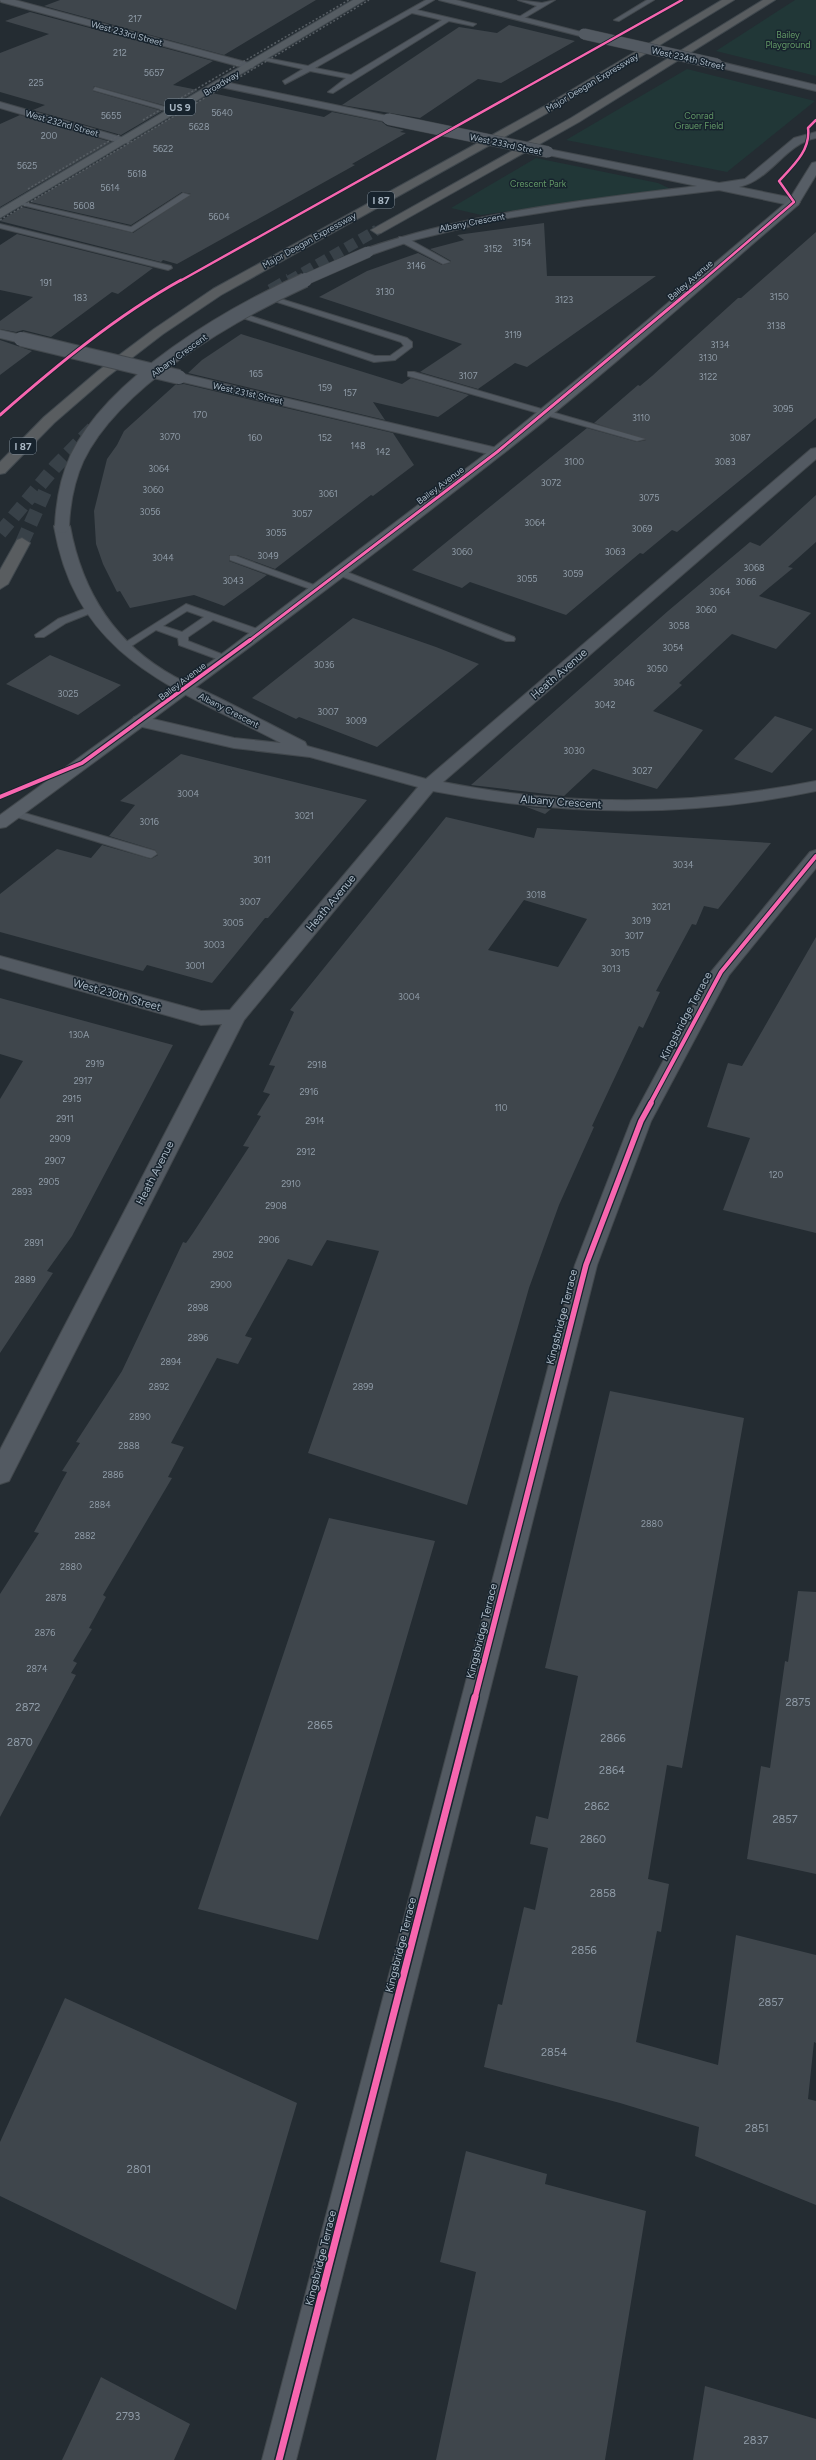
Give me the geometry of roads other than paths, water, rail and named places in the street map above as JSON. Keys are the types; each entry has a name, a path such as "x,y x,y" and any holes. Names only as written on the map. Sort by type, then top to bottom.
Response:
{"highway":[{"name":"Major Deegan Expressway","path":"0,470 47,422 128,353 217,292 547,109 729,0"},
{"name":"I 87","path":"377,230 575,120 770,0"},
{"path":"0,456 47,422"},
{"path":"0,584 22,543"}],"main road":[{"name":"Broadway","path":"4,212 360,0"},
{"name":"Bailey Avenue","path":"7,818 225,659 497,452 794,202 814,171"}],"street":[{"name":"West 233rd Street","path":"4,0 249,66"},
{"name":"West 234th Street","path":"444,0 816,88"},
{"name":"West 233rd Street","path":"220,84 794,202"},
{"name":"West 232nd Street","path":"0,105 124,141"},
{"path":"717,187 752,180 794,144 810,136 816,135"},
{"name":"Albany Crescent","path":"310,752 185,688 154,670 123,647 92,609 69,564 62,526 66,489 71,472 88,439 111,411 156,371 196,342 238,315 271,297 368,252 402,239 479,220 717,187"},
{"name":"West 231st Street","path":"0,334 497,452"},
{"name":"Heath Avenue","path":"0,1474 236,1017 429,785 816,452"},
{"name":"Albany Crescent","path":"140,721 234,743 310,752 429,785 515,799 600,806 684,805 786,794 816,786"},
{"name":"Kingsbridge Terrace","path":"279,2460 586,1265 641,1121 721,972 816,856"},
{"name":"West 230th Street","path":"0,962 201,1018 236,1017"}],"lane":[{"path":"285,82 431,0"},
{"path":"521,0 543,5"},
{"path":"521,18 552,0"},
{"path":"617,20 651,0"},
{"path":"411,11 473,24"},
{"path":"331,92 448,19"},
{"path":"261,59 352,78"},
{"path":"95,89 174,111"},
{"path":"18,204 132,230 186,195"},
{"path":"4,212 140,238"},
{"path":"0,226 168,268"},
{"path":"402,239 446,262"},
{"path":"238,315 374,359 392,358 408,348 408,342 404,340 271,297"},
{"path":"411,374 640,439"},
{"path":"233,558 317,588"},
{"path":"339,572 510,639"},
{"path":"123,647 186,607 259,633"},
{"path":"40,634 62,621 92,609"},
{"path":"183,636 212,616"},
{"path":"156,627 183,636"},
{"path":"183,636 183,643 225,659"},
{"path":"7,818 151,854"}],"tunnel":[{"path":"289,281 377,230"},
{"path":"271,291 290,280"},
{"path":"0,533 55,467 98,423"},
{"path":"22,543 47,487"}],"railway":[{"path":"143,120 349,0"},
{"path":"0,220 369,0"},
{"path":"117,142 153,121"},
{"path":"28,189 121,134"},
{"path":"0,212 40,189"}],"park label":[{"name":"Bailey Playground","path":"788,40"},
{"name":"Conrad Grauer Field","path":"699,120"},
{"name":"Crescent Park","path":"538,183"}]}
